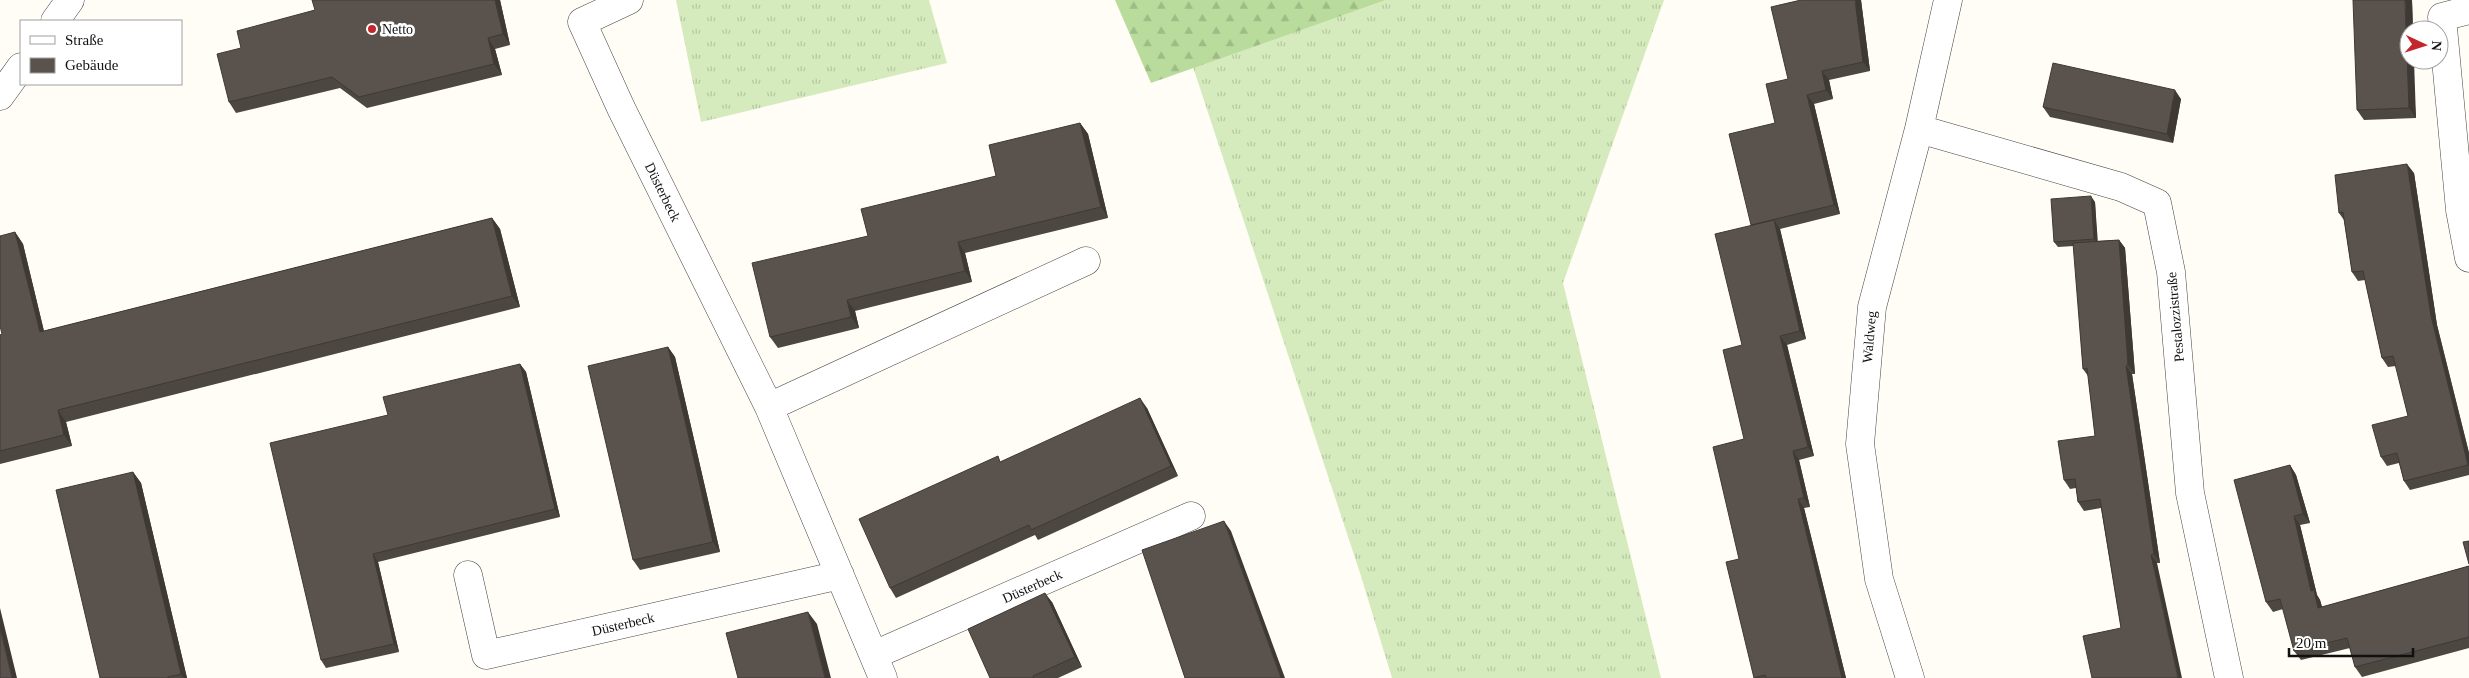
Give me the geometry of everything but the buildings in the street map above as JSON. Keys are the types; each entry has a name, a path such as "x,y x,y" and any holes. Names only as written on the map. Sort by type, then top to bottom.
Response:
{"street":[{"name":"Düsterbeck","path":"629,0 582,22 621,108 769,407 878,667 1191,516"},
{"name":"Waldweg","path":"1910,678 1880,579 1860,444 1872,307 1919,129 1948,0"},
{"path":"2469,10 2442,17 2460,210 2469,258"},
{"path":"0,96 20,68"},
{"name":"Pestalozzistraße","path":"1919,129 2121,187 2157,203 2172,272 2190,492 2229,678"},
{"path":"769,407 1086,261"},
{"name":"Düsterbeck","path":"468,574 486,655 840,575"}],"green space":[{"path":"676,0 929,0 947,63 701,122"},
{"path":"1115,0 1386,0 1151,83"},
{"path":"1386,0 1664,0 1563,283 1661,678 1392,678 1360,573 1193,67"}],"place":[{"name":"Netto","path":"372,29"}]}
